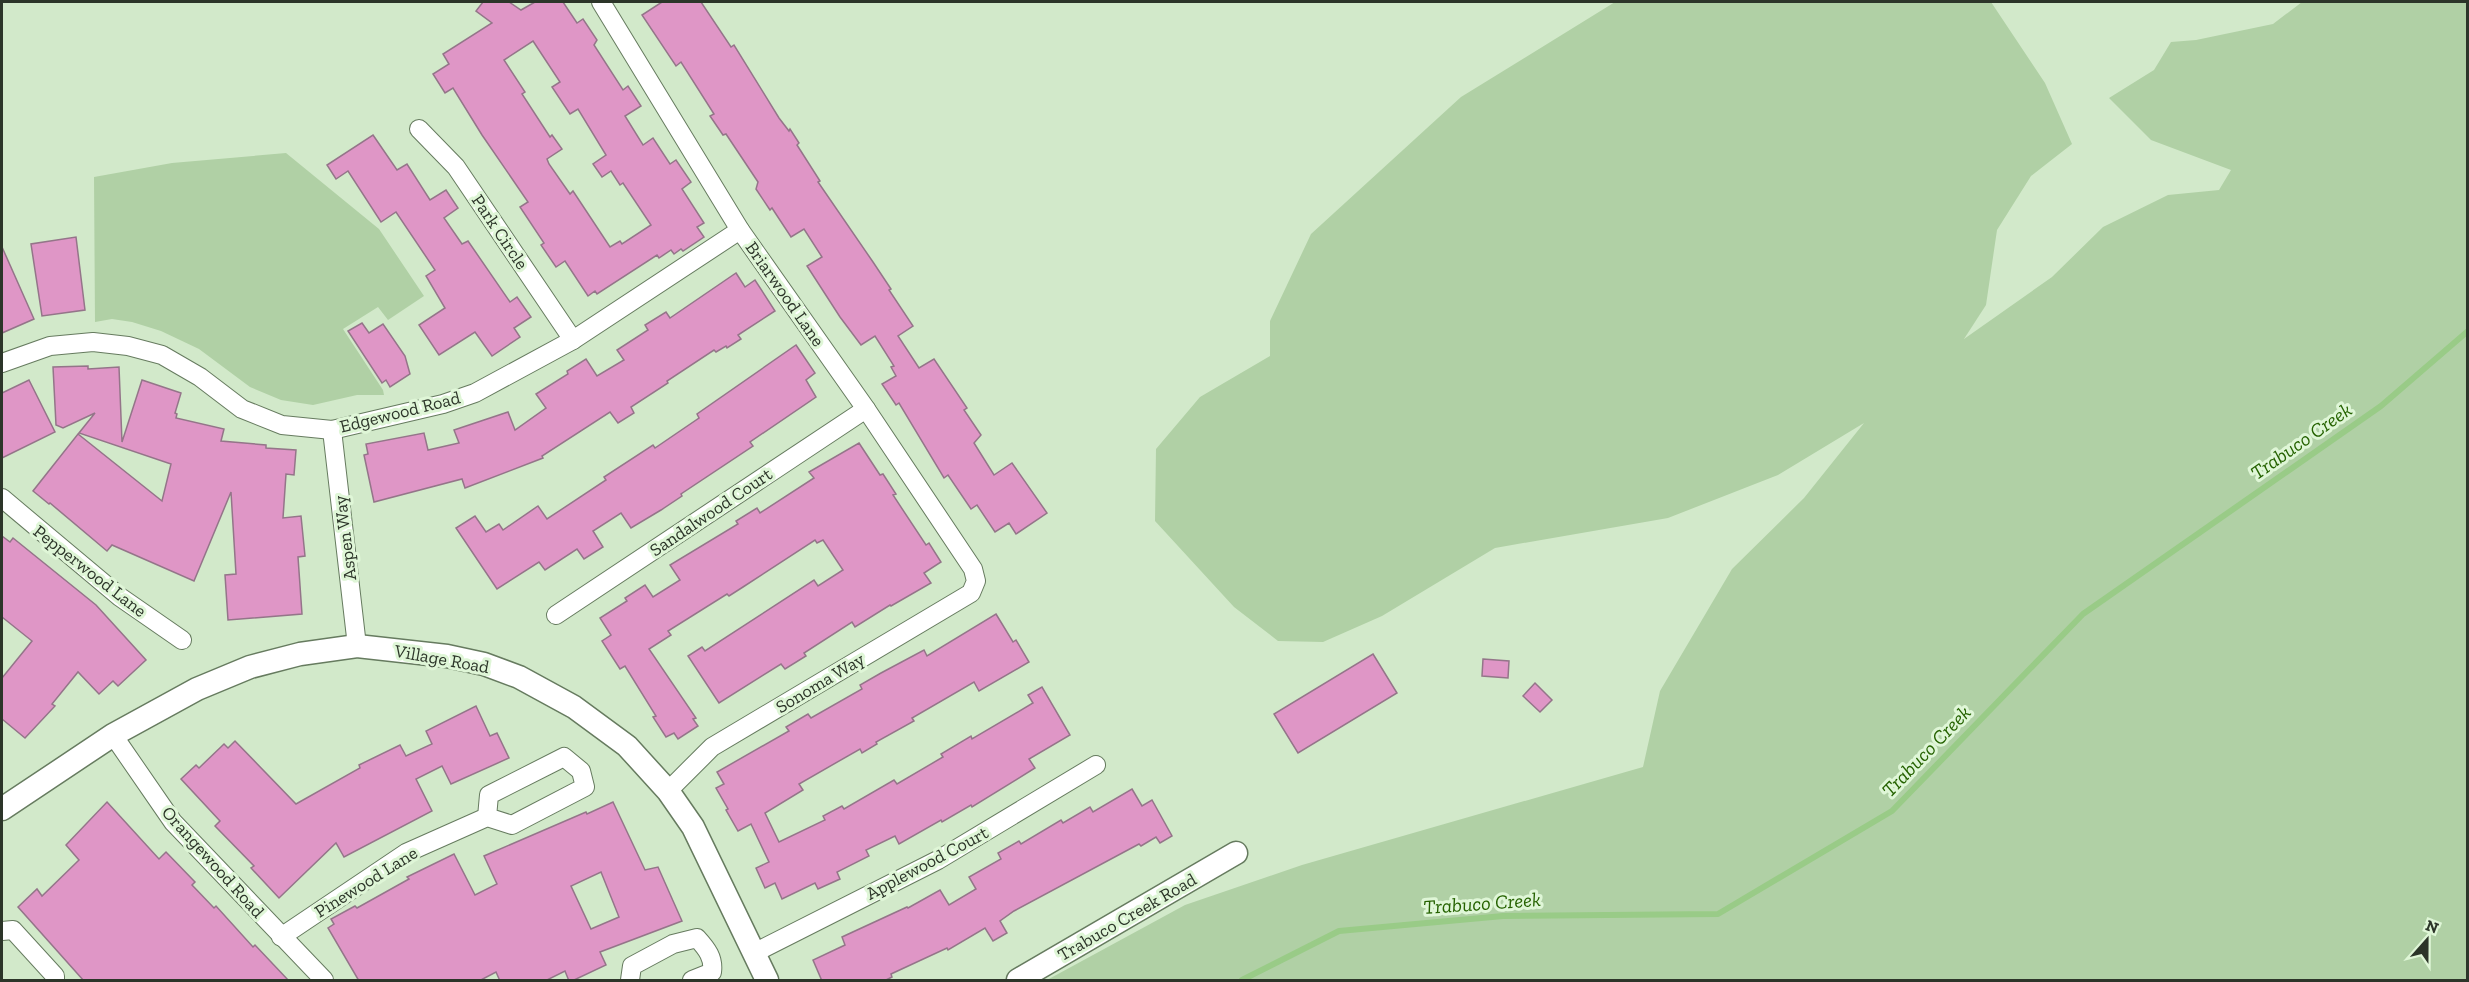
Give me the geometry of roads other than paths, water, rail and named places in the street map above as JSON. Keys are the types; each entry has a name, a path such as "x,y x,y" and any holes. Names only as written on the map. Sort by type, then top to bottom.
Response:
{"street":[{"name":"Briarwood Lane","path":"602,2 740,230 866,409 973,569 976,581"},
{"name":"Park Circle","path":"419,129 456,167 573,340"},
{"name":"Edgewood Road","path":"2,363 50,346 93,342 128,346 162,356 200,377 242,409 282,425 332,430 443,404 475,393 573,340 740,230"},
{"name":"Sandalwood Court","path":"556,615 866,409"},
{"name":"Aspen Way","path":"332,430 357,646"},
{"name":"Pepperwood Lane","path":"2,498 120,597 182,640"},
{"name":"Sonoma Way","path":"668,791 712,747 971,593 976,581"},
{"name":"Village Road","path":"2,809 113,735 197,689 250,667 300,654 357,646 447,656 484,664 519,677 574,707 627,746 668,791 693,827 767,981"},
{"name":"Orangewood Road","path":"113,735 173,822 324,981"},
{"path":"564,757 581,771 585,787 512,825 487,817 489,795 543,767 564,757"},
{"name":"Applewood Court","path":"754,953 938,860 1096,765"},
{"name":"Pinewood Lane","path":"281,937 406,853 487,817"},
{"name":"Trabuco Creek Road","path":"1018,981 1236,853"},
{"path":"2,931 13,930 55,976 56,981"},
{"path":"630,981 632,966 673,944 698,938 713,962 712,972 692,981"}],"waterway":[{"name":"Trabuco Creek","path":"1242,980 1339,931 1503,916 1718,914 1892,811 2083,614 2381,406 2468,331"}]}
